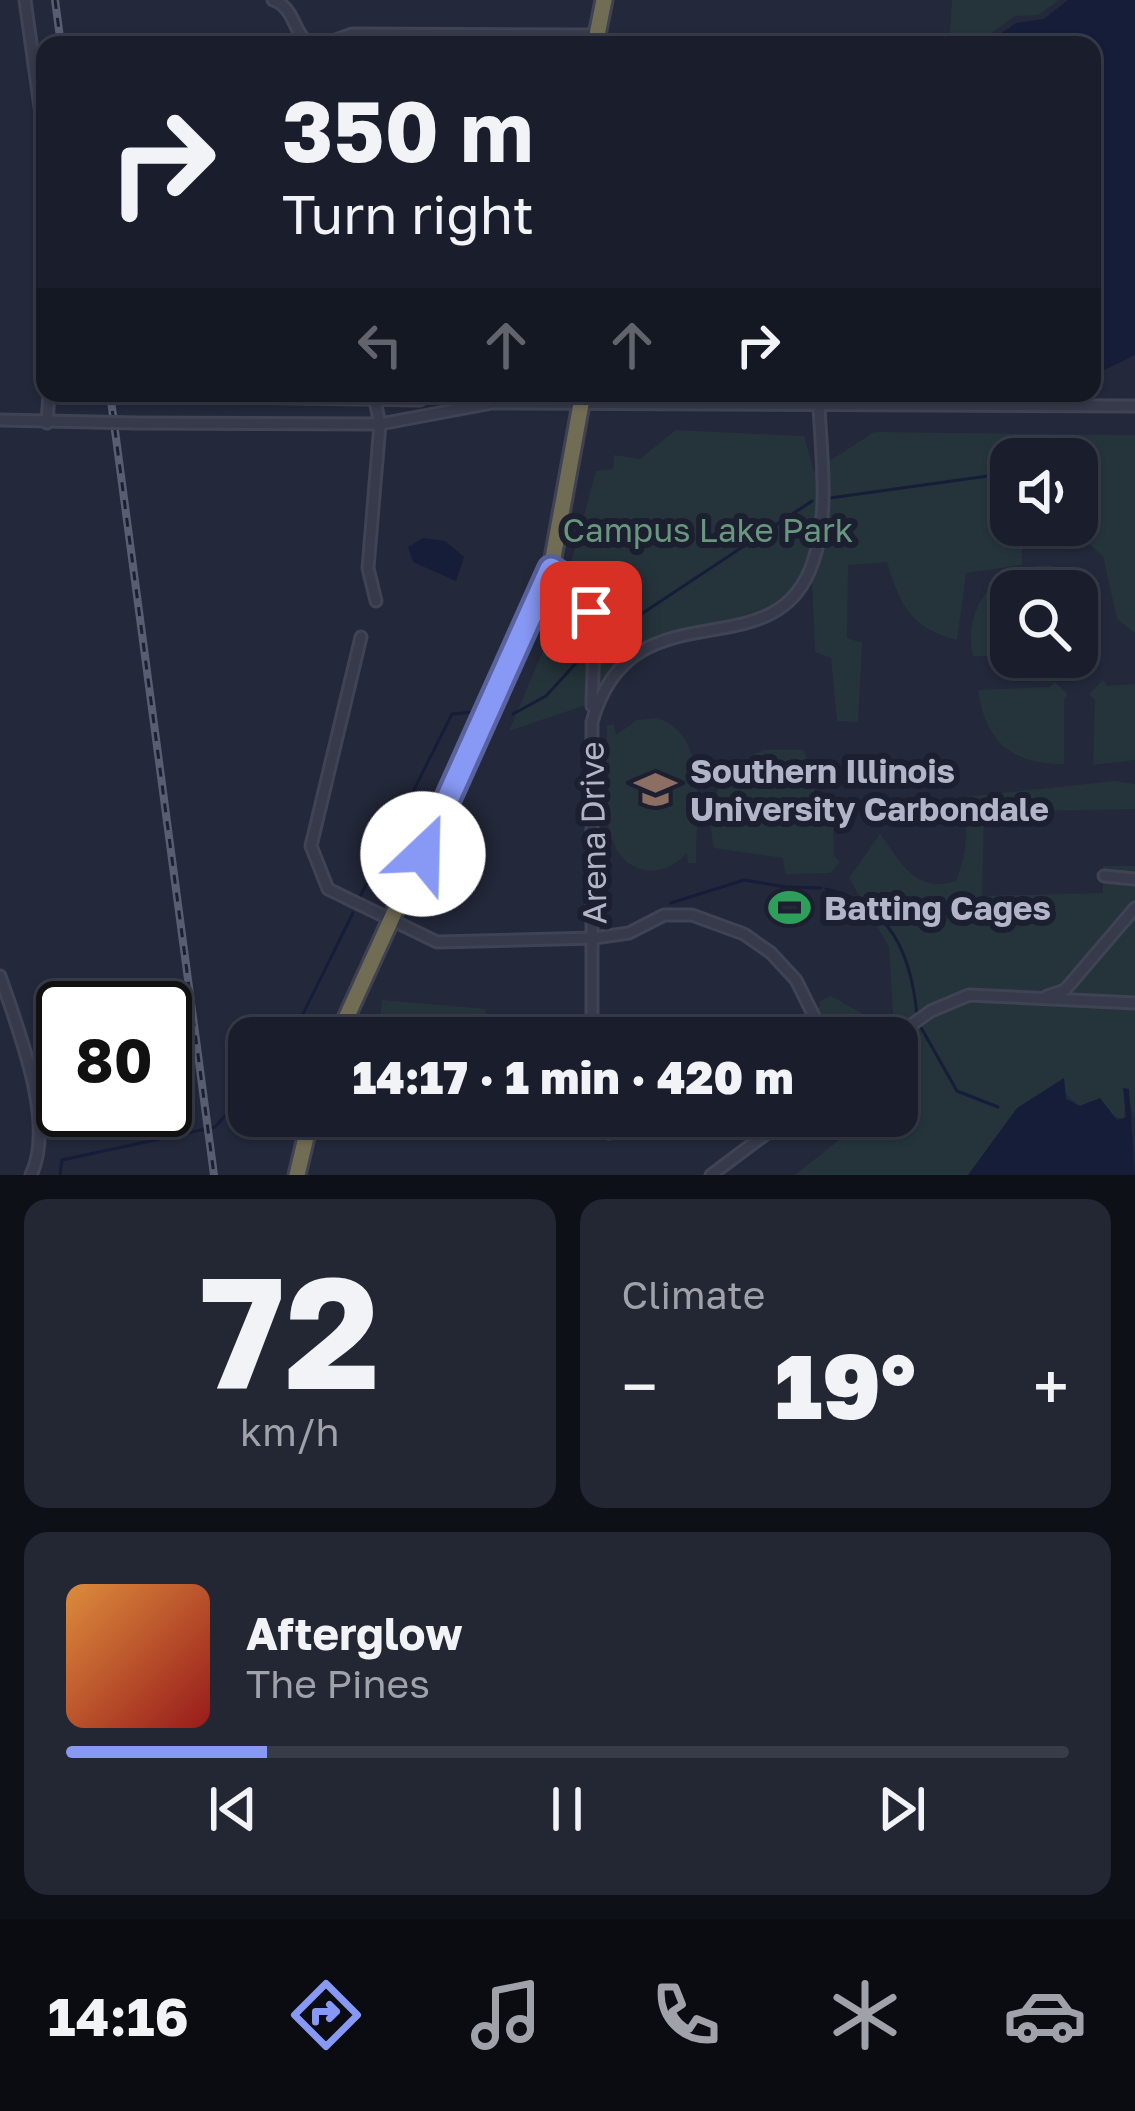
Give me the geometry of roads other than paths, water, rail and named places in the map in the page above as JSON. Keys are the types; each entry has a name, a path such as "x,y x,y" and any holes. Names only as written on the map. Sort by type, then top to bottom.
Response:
{"highway":[{"path":"597,36 604,0"},
{"path":"347,1017 551,569 582,402"},
{"path":"298,1175 306,1137"}],"street":[{"path":"26,0 36,75"},
{"path":"273,0 286,6 300,36"},
{"path":"347,36 433,36"},
{"path":"47,423 49,402"},
{"path":"375,402 380,424 368,568 376,601"},
{"path":"0,420 380,424 510,402"},
{"path":"718,402 1135,406"},
{"name":"Arena Drive","path":"592,1017 592,722 608,682 643,647 698,630 751,623 792,600 814,560 820,522 819,405"},
{"path":"551,569 579,586 589,602 592,722"},
{"path":"362,637 311,846 320,878 341,896 436,942 594,938 628,932 673,913 744,934 789,971 814,1017"},
{"path":"1103,876 1135,879"},
{"path":"1043,997 1065,990 1135,908"},
{"path":"0,976 14,1016 43,1145 31,1175"},
{"path":"918,1023 960,997 1135,1003"},
{"path":"0,1020 14,1016"},
{"path":"711,1175 762,1137"}],"water":[{"path":"1068,0 1135,0 1135,355 1101,372 1101,36 998,36 1016,23 1044,19"},
{"path":"423,538 445,541 464,557 456,581 413,562 408,547"},
{"path":"1064,1078 1066,1099 1080,1106 1100,1098 1117,1120 1126,1117 1123,1088 1129,1089 1135,1175 968,1175 1017,1108"}],"waterway":[{"path":"830,498 988,476"},
{"path":"599,642 812,501"},
{"path":"513,714 546,696 588,650"},
{"path":"360,897 452,714 473,712"},
{"path":"671,903 744,880 786,887"},
{"path":"789,887 821,888"},
{"path":"826,889 866,906 893,934 909,971 917,1015"},
{"path":"301,1017 353,913"},
{"path":"919,1024 957,1091 998,1107"},
{"path":"60,1175 62,1160 215,1127 228,1112"}],"railway":[{"path":"55,0 60,36"},
{"path":"111,402 214,1175"}],"place":[{"name":"Southern Illinois University Carbondale","path":"656,790"},
{"name":"Batting Cages","path":"790,908"}],"park label":[{"name":"Campus Lake Park","path":"708,530"}]}
